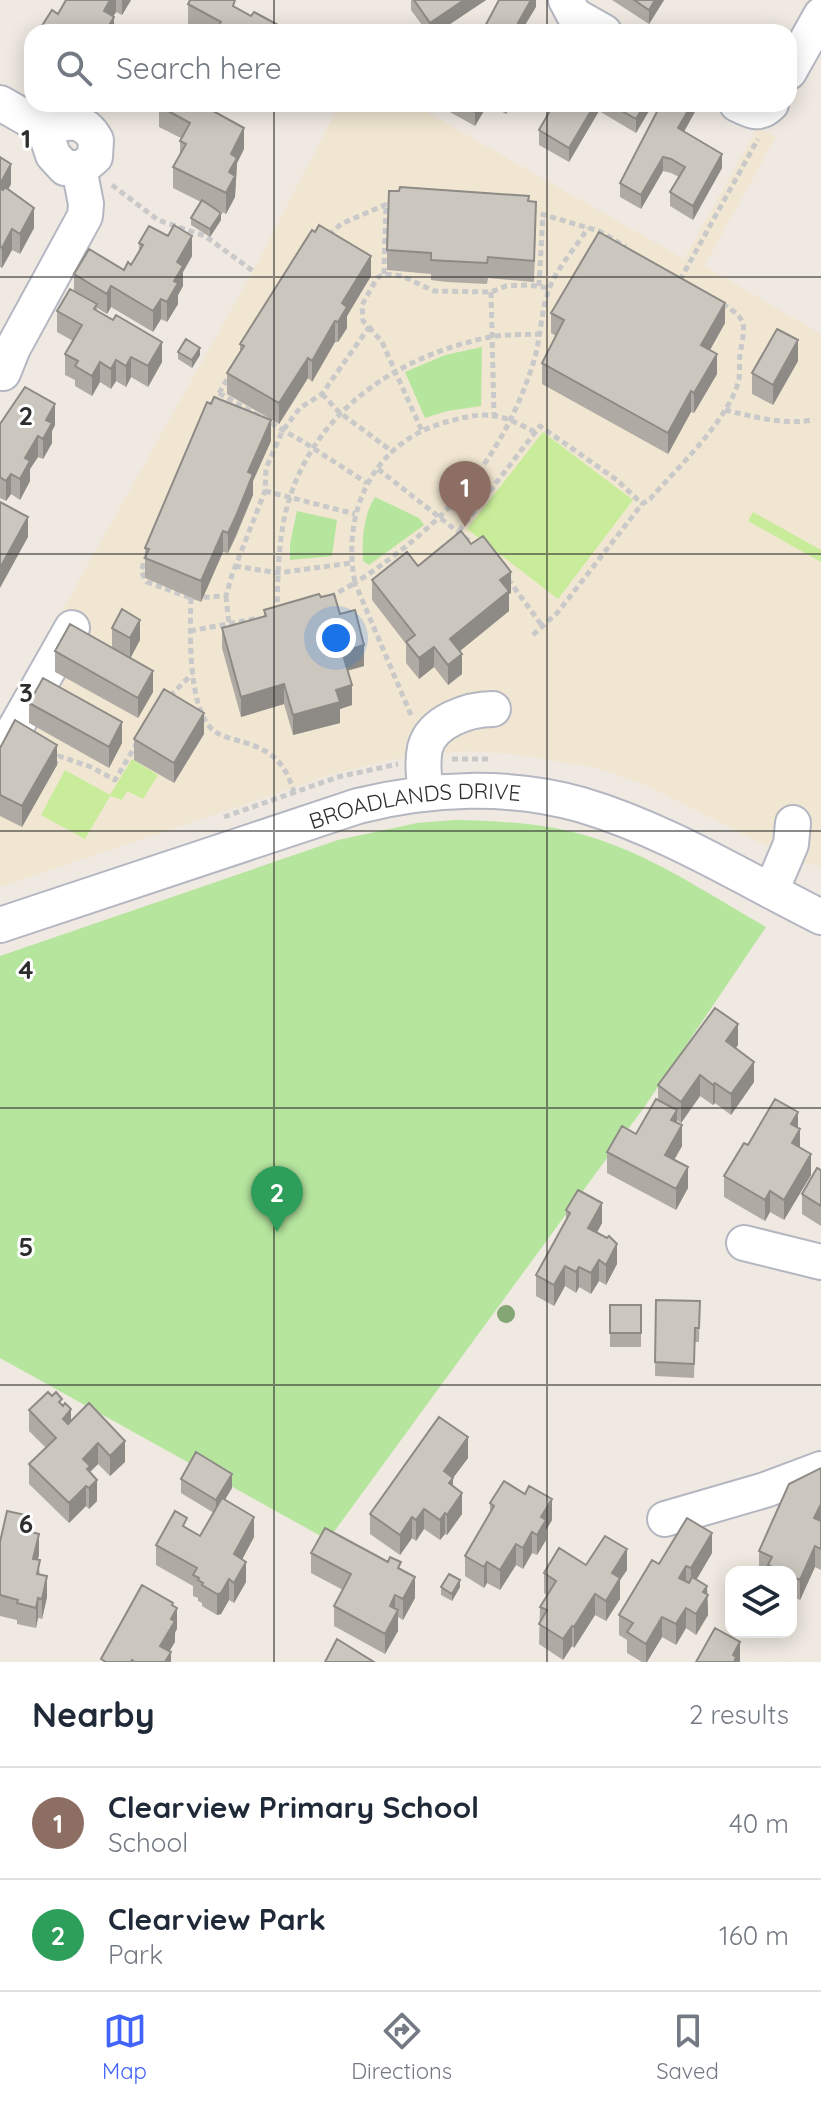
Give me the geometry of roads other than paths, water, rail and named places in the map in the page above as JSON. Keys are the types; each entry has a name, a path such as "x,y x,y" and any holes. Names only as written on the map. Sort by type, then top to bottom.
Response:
{"street":[{"path":"566,0 574,15 590,24"},
{"path":"797,58 821,15"},
{"path":"0,103 44,128 48,145 65,168 92,175 85,216 13,348 3,373"},
{"path":"0,755 72,628"},
{"path":"426,793 423,762 426,744 432,735 462,714 493,709"},
{"name":"BROADLANDS DRIVE","path":"0,925 358,806 426,793 504,792 579,804 648,830 821,917"},
{"path":"771,891 791,844 793,823"},
{"path":"744,1243 821,1262"},
{"path":"665,1519 765,1490 821,1469"}],"place":[{"name":"Clearview Primary School","path":"465,527"},
{"name":"Clearview Park","path":"277,1232"}]}
